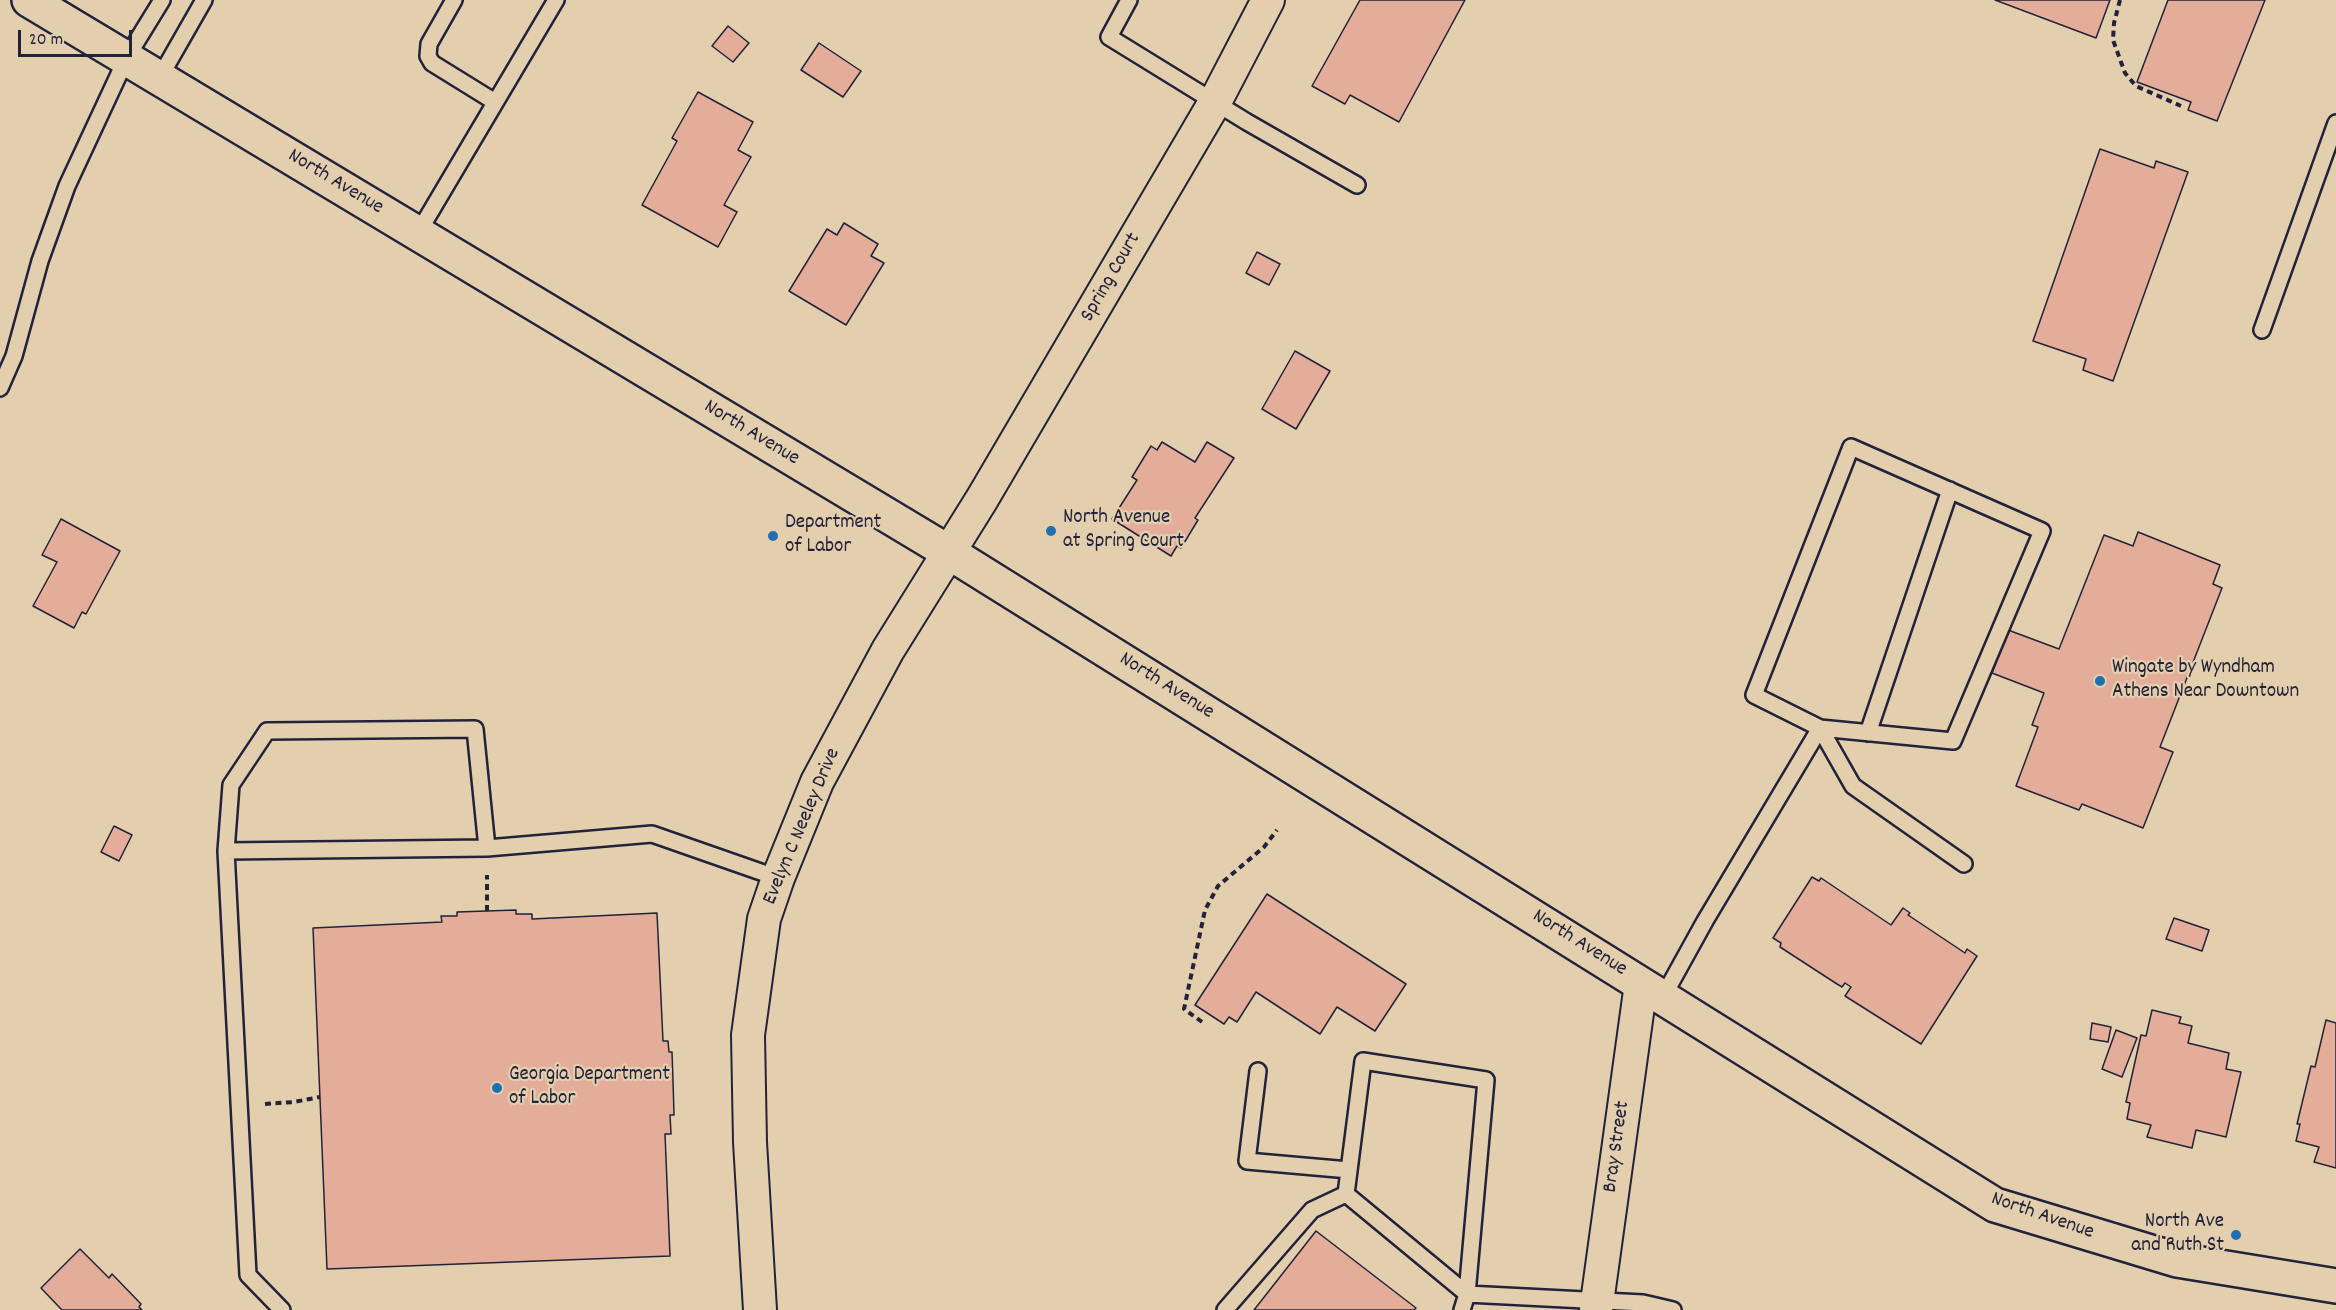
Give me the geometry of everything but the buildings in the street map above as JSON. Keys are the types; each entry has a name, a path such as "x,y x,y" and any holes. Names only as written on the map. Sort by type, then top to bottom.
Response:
{"main road":[{"name":"North Avenue","path":"29,0 950,553 1995,1205 2177,1260 2336,1286"}],"street":[{"name":"Spring Court","path":"950,553 1215,102 1268,0"},
{"name":"Evelyn C Neeley Drive","path":"760,1310 750,1142 748,1035 764,920 778,878 822,772 888,650 950,553"},
{"name":"Bray Street","path":"1596,1306 1652,990"}],"lane":[{"path":"0,388 14,356 40,261 67,186 127,57 162,0"},
{"path":"160,77 204,0"},
{"path":"454,0 429,44 428,56 432,63 495,102"},
{"path":"418,234 556,0"},
{"path":"1129,0 1109,37 1357,185"},
{"path":"2262,330 2336,123"},
{"path":"1851,447 2042,531 1953,741 1820,728 1754,695 1851,447"},
{"path":"1868,732 1950,490"},
{"path":"1820,728 1853,786 1965,864"},
{"path":"1652,990 1705,921 1820,728"},
{"path":"282,1310 248,1275 226,851 231,785 267,731 475,729 487,848"},
{"path":"226,851 487,848 652,834 778,878"},
{"path":"1346,1194 1363,1061 1486,1080 1467,1294 1462,1310"},
{"path":"1258,1071 1247,1161 1348,1170"},
{"path":"1346,1194 1467,1294 1596,1306 1643,1303 1673,1310"},
{"path":"1225,1310 1312,1210 1346,1194"}],"path":[{"path":"2120,0 2114,23 2113,40 2125,73 2136,86 2181,106"},
{"path":"1202,1022 1185,1009 1205,910 1218,886 1250,860 1277,830"},
{"path":"487,869 487,911"},
{"path":"294,1102 320,1096"}],"place":[{"name":"North Avenue at Spring Court","path":"1051,531"},
{"name":"Department of Labor","path":"773,536"},
{"name":"Wingate by Wyndham Athens Near Downtown","path":"2100,681"},
{"name":"Georgia Department of Labor","path":"497,1088"},
{"name":"North Ave and Ruth St","path":"2236,1235"}]}
